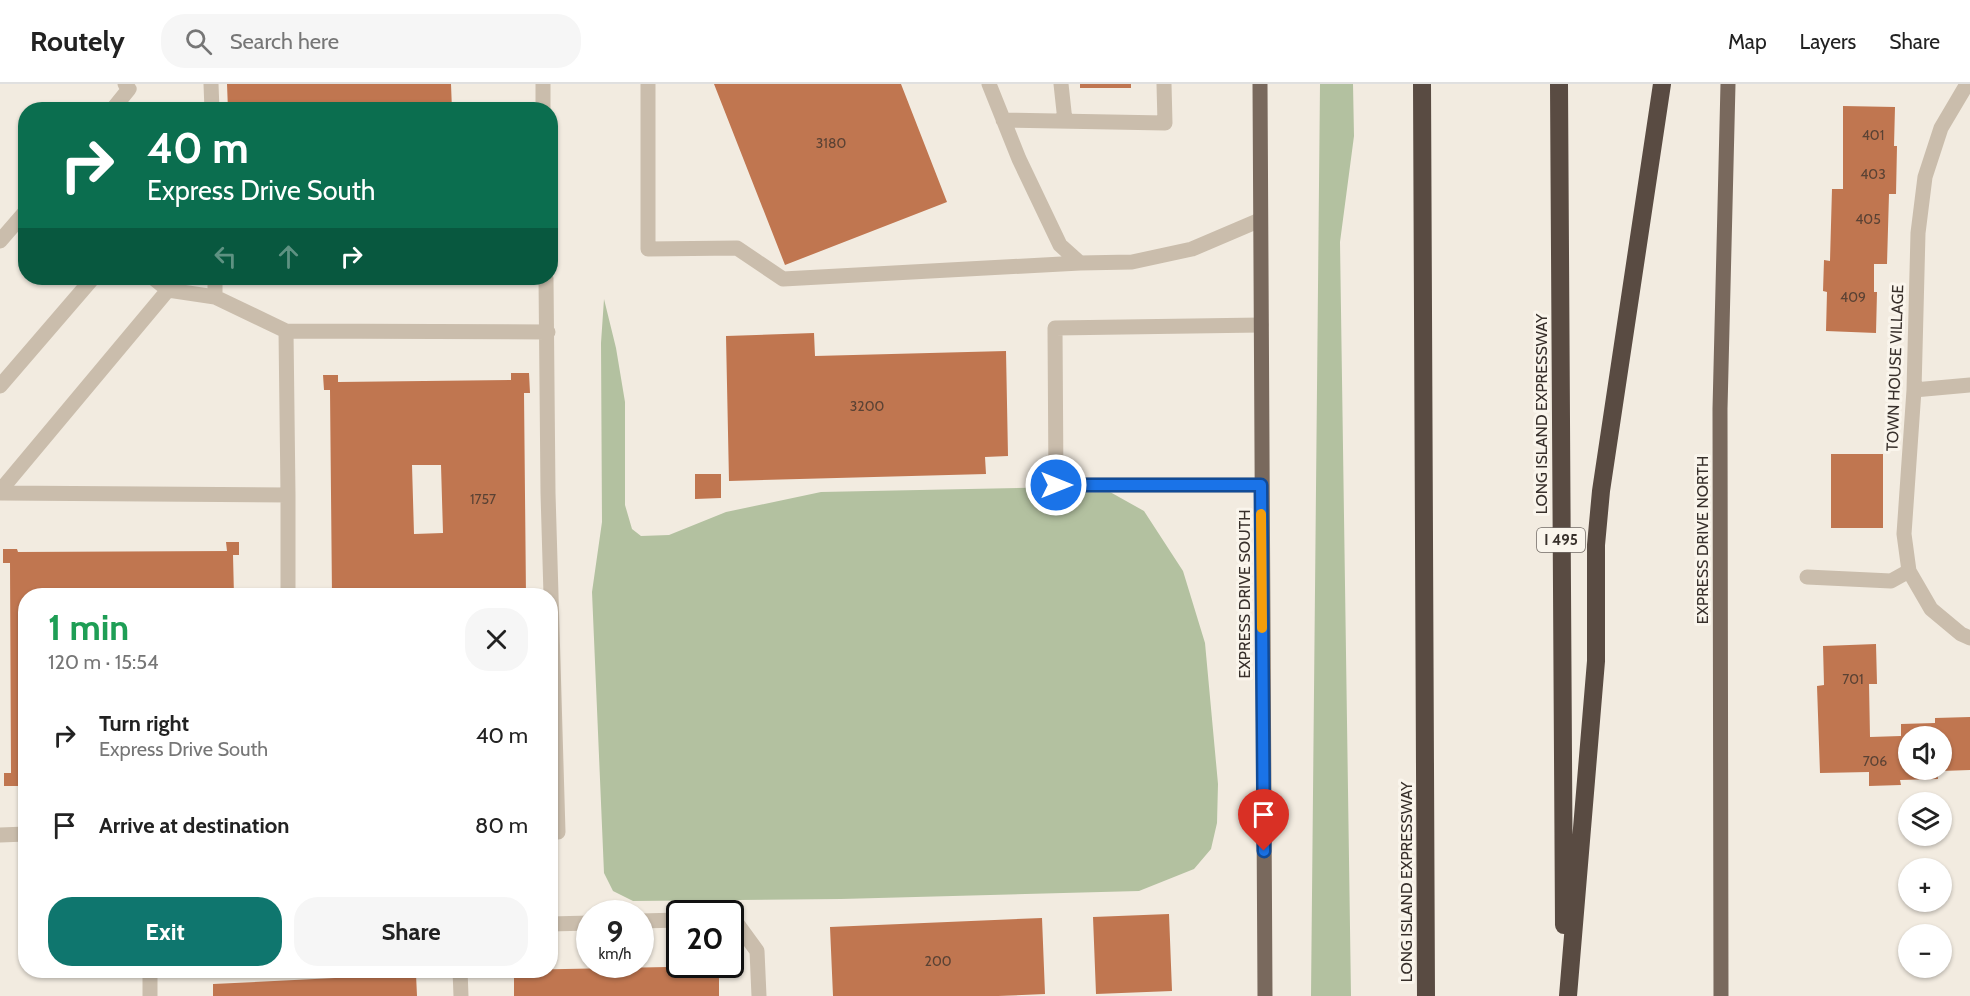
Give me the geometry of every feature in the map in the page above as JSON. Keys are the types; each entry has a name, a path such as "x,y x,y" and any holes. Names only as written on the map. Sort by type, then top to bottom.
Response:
{"highway":[{"name":"LONG ISLAND EXPRESSWAY","path":"1422,84 1426,996"},
{"name":"LONG ISLAND EXPRESSWAY","path":"1559,84 1566,996"},
{"path":"1566,996 1596,661 1596,545 1601,491 1662,84"}],"main road":[{"name":"EXPRESS DRIVE SOUTH","path":"1260,84 1266,996"},
{"name":"EXPRESS DRIVE NORTH","path":"1721,996 1720,421 1728,84"}],"street":[{"path":"118,102 129,89 125,84"},
{"path":"211,84 212,102"},
{"path":"543,84 543,102"},
{"path":"648,84 648,249 737,248 783,279 1132,262 1192,249 1260,220"},
{"path":"989,84 1019,159 1060,245 1080,263"},
{"path":"1061,84 1065,121"},
{"path":"1003,120 1165,123 1164,84"},
{"name":"TOWN HOUSE VILLAGE","path":"1967,84 1941,129 1925,177 1918,233 1914,390 1904,534 1909,571 1932,609 1961,634 1970,638"},
{"path":"0,241 18,220"},
{"path":"0,386 87,285"},
{"path":"162,285 168,290 215,297 286,331 548,332"},
{"path":"215,285 215,297"},
{"path":"546,285 551,588"},
{"path":"0,492 168,290"},
{"path":"1261,325 1055,328 1056,485 1261,485"},
{"path":"286,331 288,588"},
{"path":"1914,390 1970,385"},
{"path":"0,492 288,495"},
{"path":"1807,577 1891,581 1909,571"},
{"path":"0,834 18,834"},
{"path":"558,924 576,923"},
{"path":"744,933 758,951 759,996"},
{"path":"150,978 150,996"},
{"path":"460,978 460,996"}],"green space":[{"path":"1320,84 1353,84 1354,136 1340,242 1351,996 1311,996"},
{"path":"604,299 616,348 625,402 625,505 632,529 641,536 669,535 726,512 821,492 1065,487 1110,492 1144,511 1183,571 1205,643 1218,784 1217,823 1211,849 1194,869 1139,891 841,899 654,901 631,900 613,891 604,873 592,592 602,522 601,343"}],"building":[{"path":"227,84 451,84 452,102 228,102"},
{"path":"714,84 901,84 947,202 785,265"},
{"path":"1080,84 1131,84 1131,88 1080,88"},
{"path":"1843,106 1895,107 1896,194 1889,194 1887,264 1874,264 1874,292 1877,292 1876,333 1826,331 1827,292 1823,291 1824,260 1830,261 1832,189 1843,189"},
{"path":"814,333 815,356 1006,351 1008,456 985,457 986,474 729,481 726,336"},
{"path":"511,373 529,373 530,393 524,393 526,588 332,588 330,390 324,390 323,375 338,375 338,382 511,380","holes":["412,465 441,465 443,533 414,534"]},
{"path":"1831,454 1883,454 1883,528 1831,528"},
{"path":"695,474 721,474 721,498 695,499"},
{"path":"226,542 239,542 239,555 233,555 234,588 18,588 18,786 4,786 4,773 11,773 10,563 3,563 3,549 17,549 18,552 227,551"},
{"path":"1876,644 1877,684 1869,684 1870,737 1898,736 1898,780 1901,785 1869,786 1869,772 1820,773 1817,686 1824,685 1823,646"},
{"path":"1970,717 1970,770 1952,771 1952,726 1901,726 1901,724 1935,723 1935,718"},
{"path":"1169,914 1172,991 1096,994 1093,917"},
{"path":"1042,918 1045,994 833,996 830,927"},
{"path":"654,967 666,967 666,978 719,978 719,996 514,996 514,978 558,978 558,969 576,969 576,978 654,978"},
{"path":"335,978 416,978 417,996 213,996 213,984"}],"slow traffic":[{"path":"1261,514 1262,628"}],"route":[{"path":"1056,485 1261,485 1264,851"}]}
